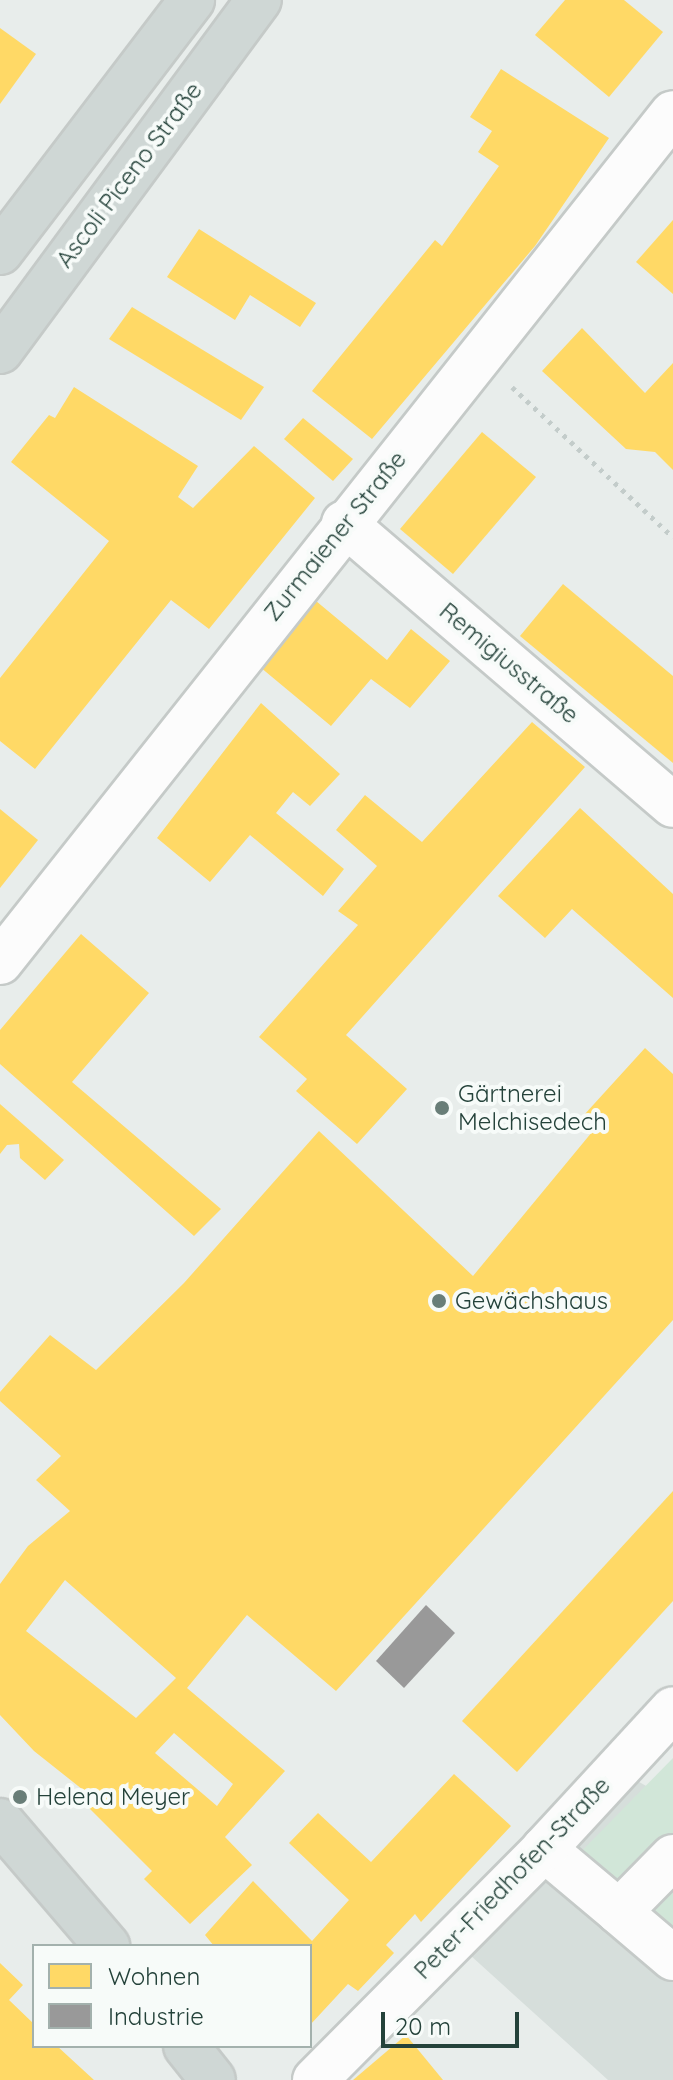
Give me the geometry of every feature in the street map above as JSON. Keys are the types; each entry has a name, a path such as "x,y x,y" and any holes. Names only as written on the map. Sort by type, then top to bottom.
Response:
{"main road":[{"path":"0,252 192,0"},
{"name":"Ascoli Piceno Straße","path":"0,351 259,0"},
{"path":"0,1821 105,1944"},
{"path":"188,2048 213,2080"}],"street":[{"name":"Zurmaiener Straße","path":"0,962 344,523 673,113"},
{"name":"Remigiusstraße","path":"344,523 673,805"},
{"name":"Peter-Friedhofen-Straße","path":"315,2080 544,1849 673,1709"},
{"path":"544,1849 673,1958"},
{"path":"619,1912 673,1857"}],"path":[{"path":"479,356 673,537"}],"shaded area":[{"path":"673,1774 673,2080 608,2080 470,1955 632,1778 648,1787"}],"green space":[{"path":"673,1758 673,1926 572,1861"}],"building: Wohnen":[{"path":"565,0 624,0 663,32 609,97 535,35"},
{"path":"0,28 36,54 0,104"},
{"path":"501,69 609,138 535,246 372,439 312,391 435,240 442,246 499,166 478,152 492,131 470,117"},
{"path":"673,220 673,294 636,262"},
{"path":"199,229 316,303 300,327 250,295 235,320 167,277"},
{"path":"132,307 264,387 241,420 109,339"},
{"path":"582,328 645,393 673,363 673,470 655,452 626,449 542,371"},
{"path":"74,387 198,466 178,497 193,508 254,446 315,498 209,629 171,600 35,769 0,741 0,678 109,541 11,462 49,415 55,418"},
{"path":"303,418 353,459 333,481 284,439"},
{"path":"482,432 536,477 453,574 400,529"},
{"path":"563,584 673,676 673,763 520,636"},
{"path":"316,601 387,660 411,629 450,661 410,708 371,679 331,726 260,667"},
{"path":"261,703 340,774 310,806 293,792 276,813 344,869 323,896 250,835 210,882 157,838"},
{"path":"532,722 585,767 346,1035 407,1089 357,1144 296,1091 307,1079 259,1037 358,925 338,911 377,866 336,830 365,795 422,842"},
{"path":"580,808 673,894 673,998 572,909 545,938 498,896"},
{"path":"0,809 38,840 0,888"},
{"path":"81,934 149,993 72,1082 221,1209 194,1236 0,1064 0,1030"},
{"path":"645,1048 673,1074 673,1320 336,1691 247,1615 187,1688 285,1771 225,1837 252,1865 190,1924 144,1879 152,1871 88,1807 97,1801 34,1751 0,1715 0,1584 28,1546 70,1511 36,1480 61,1456 0,1401 0,1392 50,1335 96,1370 184,1283 319,1131 473,1276 597,1126 584,1115","holes":["65,1580 176,1678 136,1718 26,1631","174,1733 233,1784 217,1806 155,1753"]},
{"path":"0,1104 64,1160 45,1180 20,1158 19,1144 7,1145 0,1154"},
{"path":"673,1491 673,1601 517,1772 462,1721"},
{"path":"454,1774 511,1826 421,1922 415,1914 386,1945 394,1953 358,1991 348,1984 312,2023 312,1944 212,1944 205,1935 253,1881 312,1941 349,1900 289,1843 318,1813 371,1862"},
{"path":"0,1963 23,1985 9,2000 32,2022 32,2048 59,2048 94,2080 0,2080"},
{"path":"406,2035 443,2080 353,2080"}],"building: Industrie":[{"path":"426,1605 455,1633 404,1688 376,1661"}],"place":[{"name":"Gärtnerei Melchisedech","path":"442,1108"},
{"name":"Gewächshaus","path":"439,1301"},
{"name":"Helena Meyer","path":"20,1797"}]}
